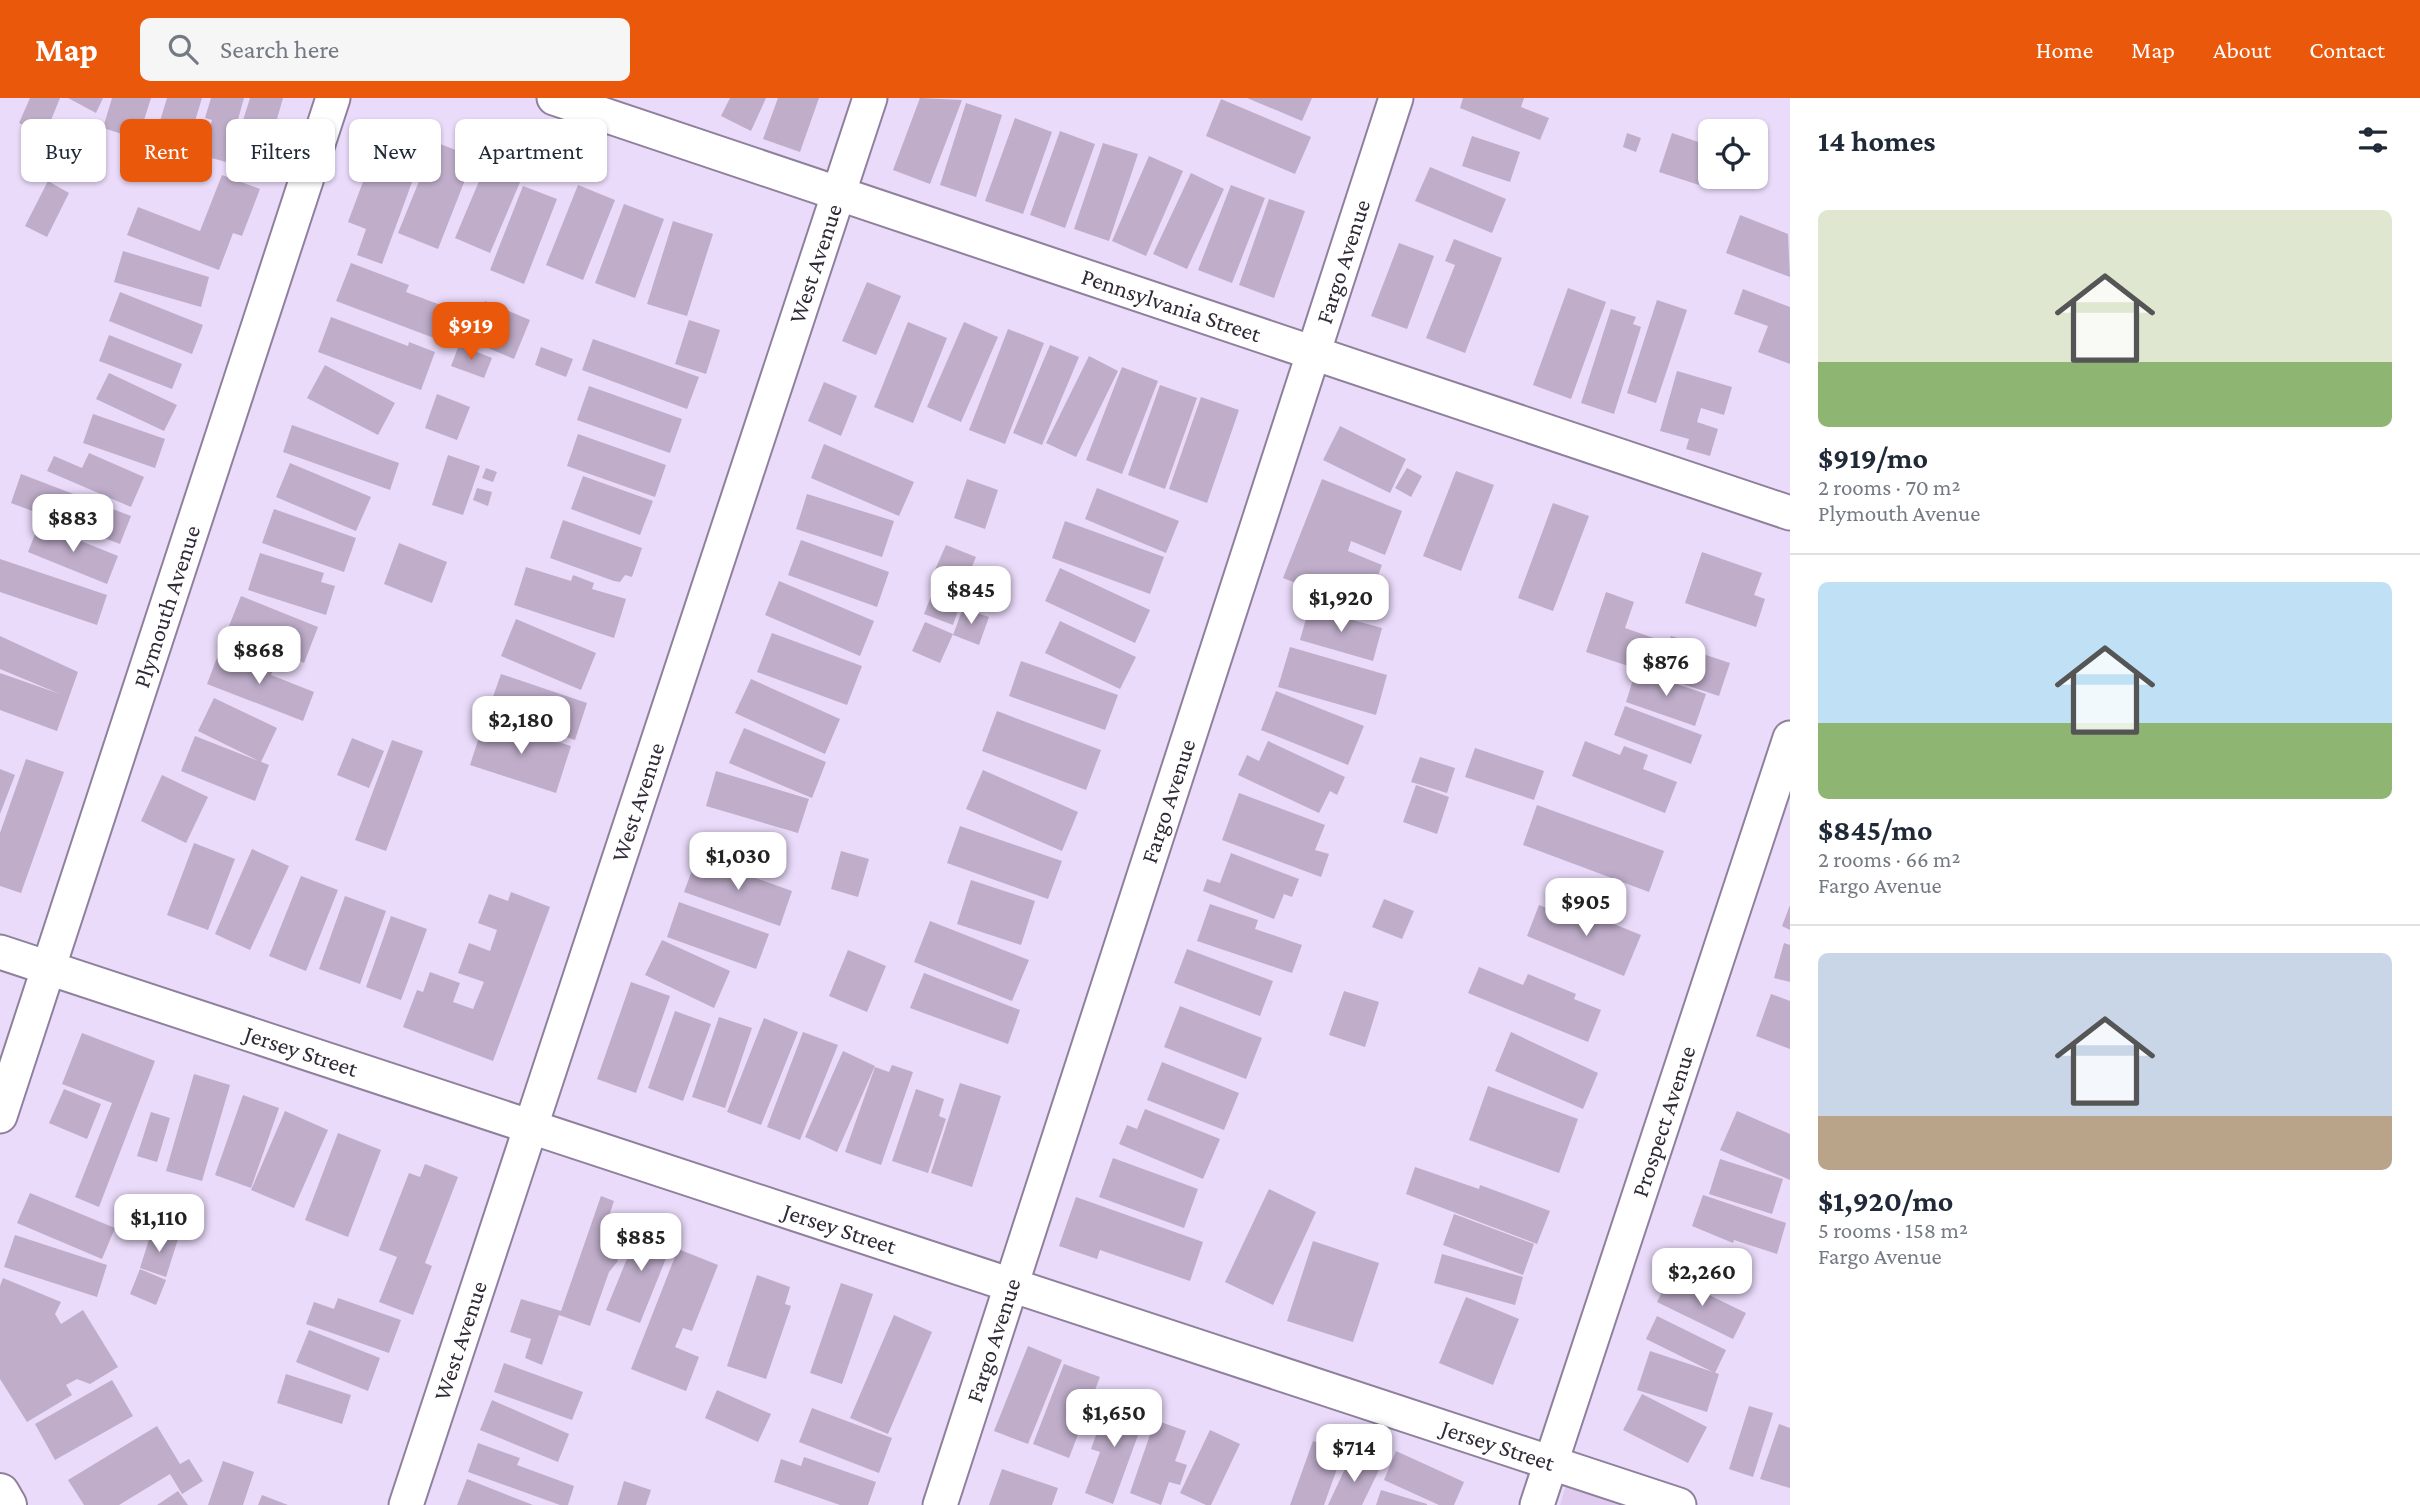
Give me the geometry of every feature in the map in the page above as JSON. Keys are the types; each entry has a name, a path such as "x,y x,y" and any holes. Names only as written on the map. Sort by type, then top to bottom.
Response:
{"street":[{"name":"Plymouth Avenue","path":"0,1116 46,968 333,98"},
{"name":"Pennsylvania Street","path":"554,98 1790,513"},
{"name":"West Avenue","path":"406,1505 870,98"},
{"name":"Fargo Avenue","path":"940,1505 1396,98"},
{"name":"Prospect Avenue","path":"1536,1505 1790,738"},
{"name":"Jersey Street","path":"0,953 1679,1505"},
{"path":"0,1493 7,1505"}],"shaded area":[{"path":"1566,1485 1625,1505 1560,1505"}],"building":[{"path":"30,98 60,98 51,119 21,119 21,124 19,123"},
{"path":"68,98 103,98 96,113"},
{"path":"112,98 151,98 144,119 120,119 120,133 106,129 106,119"},
{"path":"167,98 202,98 196,119 161,119"},
{"path":"211,98 244,98 238,119 226,119 226,162 212,158 212,119 205,118"},
{"path":"250,98 283,98 277,119 243,119"},
{"path":"730,98 766,98 751,131 721,116"},
{"path":"778,98 819,98 800,152 763,139"},
{"path":"920,98 962,100 930,184 893,170"},
{"path":"1247,98 1312,98 1302,121"},
{"path":"1463,98 1524,98 1521,107 1549,118 1540,140 1460,108"},
{"path":"1221,99 1311,137 1295,174 1206,136"},
{"path":"966,103 1002,115 976,197 940,185"},
{"path":"1015,118 1052,132 1023,214 985,201"},
{"path":"1060,131 1095,144 1065,228 1030,215"},
{"path":"1627,133 1641,138 1636,152 1623,147"},
{"path":"1672,133 1698,142 1698,185 1659,172"},
{"path":"1472,136 1520,152 1510,182 1462,166"},
{"path":"1103,143 1138,154 1109,241 1074,229"},
{"path":"441,144 455,150 455,182 464,182 438,249 398,233 419,182 441,182"},
{"path":"1149,156 1183,171 1146,256 1112,241"},
{"path":"1430,167 1506,199 1492,233 1415,201"},
{"path":"1191,173 1224,189 1187,269 1153,254"},
{"path":"222,175 226,176 226,182 241,182 260,189 242,236 233,233 219,270 127,235 138,207 200,231"},
{"path":"47,182 69,193 47,237 25,226"},
{"path":"363,182 412,182 382,264 357,255 366,229 348,222"},
{"path":"479,182 520,182 490,253 455,238"},
{"path":"578,185 615,200 583,280 546,265"},
{"path":"1231,185 1265,198 1232,283 1198,270"},
{"path":"523,186 557,199 524,284 490,270"},
{"path":"1269,199 1305,211 1274,298 1239,285"},
{"path":"624,204 664,219 635,298 595,283"},
{"path":"1740,215 1788,234 1790,277 1726,253"},
{"path":"673,221 713,234 687,316 647,304"},
{"path":"1454,239 1502,258 1465,353 1426,338 1455,265 1445,261"},
{"path":"1399,243 1434,256 1407,329 1371,316"},
{"path":"123,251 209,277 201,307 114,282"},
{"path":"351,263 409,285 406,292 454,310 442,341 336,301"},
{"path":"867,282 901,296 876,355 842,341"},
{"path":"1568,288 1606,302 1571,399 1533,385"},
{"path":"1743,289 1790,307 1790,364 1758,352 1768,326 1734,314"},
{"path":"120,292 203,325 192,354 109,321"},
{"path":"1657,300 1687,310 1656,403 1627,393"},
{"path":"485,301 530,320 514,359 469,340"},
{"path":"1611,309 1636,317 1633,324 1641,327 1614,414 1581,403"},
{"path":"331,317 408,346 409,342 435,352 421,390 318,352"},
{"path":"689,320 720,330 706,374 675,364"},
{"path":"908,322 947,338 913,423 874,407"},
{"path":"964,322 998,337 961,422 927,407"},
{"path":"1008,329 1044,343 1005,444 969,430"},
{"path":"109,335 182,364 172,389 99,361"},
{"path":"593,339 699,377 687,409 582,370"},
{"path":"459,345 492,358 484,378 451,366"},
{"path":"1050,345 1079,357 1042,445 1013,433"},
{"path":"541,347 573,359 566,377 535,365"},
{"path":"1089,356 1118,371 1076,457 1046,443"},
{"path":"325,365 395,403 378,435 307,398"},
{"path":"1122,367 1158,381 1122,474 1086,460"},
{"path":"1677,371 1732,387 1724,415 1701,408 1697,422 1718,429 1710,456 1686,449 1689,439 1660,431"},
{"path":"109,373 177,405 164,431 96,399"},
{"path":"824,382 857,396 841,436 808,421"},
{"path":"1160,385 1197,398 1165,489 1128,475"},
{"path":"589,386 682,419 670,453 577,420"},
{"path":"437,394 470,407 457,440 425,428"},
{"path":"1201,397 1239,410 1207,503 1169,489"},
{"path":"93,414 165,439 155,468 83,443"},
{"path":"292,425 399,463 390,490 283,452"},
{"path":"1340,426 1406,459 1390,493 1323,460"},
{"path":"578,434 666,465 655,497 567,466"},
{"path":"824,444 914,482 899,516 811,478"},
{"path":"89,453 144,477 131,507 47,471 54,456 82,468"},
{"path":"448,455 480,466 463,515 432,505"},
{"path":"290,463 371,497 356,531 276,497"},
{"path":"486,468 497,472 493,482 482,478"},
{"path":"1407,468 1422,476 1411,497 1395,488"},
{"path":"1456,471 1494,485 1461,571 1423,556"},
{"path":"21,474 131,516 120,544 11,503"},
{"path":"583,476 653,501 640,535 571,509"},
{"path":"967,479 998,490 985,529 954,518"},
{"path":"1322,479 1402,511 1385,555 1351,541 1348,551 1382,565 1365,610 1283,578"},
{"path":"477,488 492,492 488,506 473,500"},
{"path":"1097,488 1179,521 1166,553 1085,519"},
{"path":"807,494 894,521 882,557 796,529"},
{"path":"1553,503 1589,516 1553,611 1518,598"},
{"path":"274,509 356,538 344,572 262,543"},
{"path":"563,520 642,548 632,577 625,575 620,582 614,581 550,558"},
{"path":"1065,521 1164,557 1150,594 1052,558"},
{"path":"39,524 118,556 107,584 28,552"},
{"path":"801,540 889,572 877,607 788,575"},
{"path":"399,543 447,562 432,603 384,584"},
{"path":"946,545 976,557 965,584 934,572"},
{"path":"1702,552 1762,573 1754,595 1765,599 1756,627 1685,603"},
{"path":"260,553 324,573 321,582 335,586 326,615 248,590"},
{"path":"0,559 107,595 97,625 0,592"},
{"path":"526,567 571,581 573,575 594,583 592,589 626,599 614,638 514,605"},
{"path":"1060,568 1150,610 1135,643 1045,601"},
{"path":"939,576 966,587 953,625 924,614"},
{"path":"779,581 874,621 860,656 765,615"},
{"path":"1606,592 1634,602 1625,628 1668,643 1671,636 1697,644 1694,651 1730,663 1719,696 1586,652"},
{"path":"241,596 318,627 304,663 227,631"},
{"path":"963,608 989,617 979,645 953,635"},
{"path":"1309,608 1382,628 1373,661 1300,640"},
{"path":"516,619 596,653 581,690 501,656"},
{"path":"1060,621 1136,657 1120,689 1045,653"},
{"path":"925,622 953,634 940,663 912,651"},
{"path":"772,633 862,666 847,705 757,672"},
{"path":"0,636 78,672 57,731 0,710 0,673 60,694 0,669"},
{"path":"1290,647 1387,675 1376,715 1278,687"},
{"path":"220,650 273,670 271,675 314,692 303,721 207,684"},
{"path":"1021,661 1118,695 1105,730 1009,696"},
{"path":"1636,670 1706,694 1695,726 1626,702"},
{"path":"501,674 587,703 575,740 488,711"},
{"path":"751,679 840,719 825,754 735,713"},
{"path":"1276,691 1364,726 1348,765 1261,730"},
{"path":"214,698 277,728 261,762 198,731"},
{"path":"1625,706 1702,735 1691,764 1614,735"},
{"path":"997,711 1101,750 1086,790 982,751"},
{"path":"485,719 571,746 556,793 470,765"},
{"path":"744,728 826,762 812,798 729,763"},
{"path":"195,736 269,765 255,801 181,771"},
{"path":"352,738 384,751 369,788 337,775"},
{"path":"392,740 423,751 386,851 355,840"},
{"path":"1268,741 1345,777 1337,795 1330,791 1319,813 1238,775 1247,755 1259,761"},
{"path":"1585,741 1620,755 1624,746 1648,755 1643,769 1677,782 1665,813 1572,776"},
{"path":"1475,748 1544,771 1534,800 1465,777"},
{"path":"1420,757 1455,768 1447,793 1411,782"},
{"path":"26,759 64,772 21,893 0,886 0,833"},
{"path":"0,769 15,775 0,814"},
{"path":"983,770 1078,812 1062,851 966,809"},
{"path":"716,771 809,799 798,833 706,806"},
{"path":"162,775 208,797 186,843 141,821"},
{"path":"1416,785 1449,797 1437,834 1403,822"},
{"path":"1239,793 1325,825 1315,850 1329,854 1321,877 1222,840"},
{"path":"1537,805 1664,851 1649,892 1523,845"},
{"path":"960,826 1062,861 1048,899 947,863"},
{"path":"194,843 235,859 208,930 167,915"},
{"path":"252,849 289,866 250,950 215,934"},
{"path":"841,851 869,859 858,897 831,889"},
{"path":"1231,853 1299,879 1292,897 1284,894 1274,919 1203,891 1207,879 1220,883"},
{"path":"697,857 792,891 780,926 684,892"},
{"path":"301,876 338,890 306,971 269,956"},
{"path":"971,880 1035,901 1021,945 957,924"},
{"path":"511,892 550,907 493,1061 403,1027 417,990 423,992 430,972 460,983 453,1002 473,1009 484,982 458,973 469,943 490,951 497,930 478,923 489,894 508,901"},
{"path":"345,896 386,911 360,984 319,969"},
{"path":"1384,899 1414,911 1402,939 1372,927"},
{"path":"679,902 769,934 756,969 667,937"},
{"path":"1210,904 1258,920 1255,929 1302,945 1292,973 1197,941"},
{"path":"1539,905 1566,916 1570,906 1641,935 1624,976 1527,936"},
{"path":"1790,905 1790,930 1782,926"},
{"path":"391,916 427,929 401,1000 366,987"},
{"path":"930,921 1029,960 1012,1001 914,962"},
{"path":"662,940 730,971 714,1008 645,975"},
{"path":"1784,943 1790,945 1790,982 1774,978"},
{"path":"1187,949 1273,981 1260,1016 1174,983"},
{"path":"848,950 886,966 867,1012 829,996"},
{"path":"1479,967 1523,985 1528,974 1576,994 1574,999 1601,1010 1588,1042 1468,993"},
{"path":"924,973 1020,1010 1008,1044 910,1008"},
{"path":"631,982 670,996 636,1093 597,1079"},
{"path":"1344,991 1379,1002 1365,1047 1329,1035"},
{"path":"1771,994 1790,1001 1790,1049 1756,1036"},
{"path":"1180,1006 1262,1038 1246,1079 1164,1047"},
{"path":"675,1011 711,1024 683,1101 648,1088"},
{"path":"719,1017 752,1028 725,1108 692,1097"},
{"path":"764,1018 798,1032 761,1125 727,1112"},
{"path":"803,1032 838,1045 800,1140 767,1127"},
{"path":"1511,1032 1598,1073 1583,1109 1495,1071"},
{"path":"82,1033 155,1061 99,1207 75,1197 112,1103 62,1084"},
{"path":"843,1051 875,1066 837,1152 805,1137"},
{"path":"1162,1062 1239,1093 1224,1130 1147,1100"},
{"path":"892,1065 913,1072 881,1165 845,1152 875,1067 889,1072"},
{"path":"194,1074 230,1085 202,1181 166,1171"},
{"path":"960,1083 1001,1096 972,1187 931,1173"},
{"path":"1488,1086 1578,1119 1559,1173 1469,1140"},
{"path":"64,1089 101,1104 87,1139 49,1123"},
{"path":"916,1089 944,1099 939,1116 946,1119 928,1173 892,1161"},
{"path":"243,1095 279,1108 251,1188 215,1175"},
{"path":"1145,1109 1220,1139 1203,1179 1119,1144 1127,1125 1137,1129"},
{"path":"285,1111 328,1130 294,1208 251,1190"},
{"path":"1737,1111 1790,1134 1790,1180 1720,1150"},
{"path":"151,1112 170,1118 157,1162 137,1156"},
{"path":"338,1133 381,1150 348,1237 305,1220"},
{"path":"1113,1158 1198,1189 1184,1228 1099,1197"},
{"path":"1720,1159 1783,1179 1772,1214 1709,1194"},
{"path":"425,1164 458,1177 425,1263 432,1266 413,1315 379,1302 397,1257 379,1250 409,1173 420,1177"},
{"path":"1415,1167 1479,1189 1480,1185 1550,1211 1537,1244 1406,1194"},
{"path":"1269,1189 1316,1212 1273,1305 1225,1282"},
{"path":"30,1193 115,1228 102,1259 17,1223"},
{"path":"1703,1195 1786,1223 1777,1254 1734,1240 1733,1243 1692,1226"},
{"path":"601,1196 614,1201 610,1213 628,1219 621,1246 614,1251 618,1261 609,1272 590,1326 559,1315 542,1365 525,1358 531,1339 510,1332 521,1299 561,1311"},
{"path":"1076,1197 1203,1242 1190,1281 1100,1250 1097,1259 1059,1246"},
{"path":"1454,1214 1534,1244 1523,1275 1443,1245"},
{"path":"642,1222 675,1236 640,1323 606,1310"},
{"path":"152,1230 178,1239 166,1277 140,1268"},
{"path":"15,1235 107,1265 97,1297 4,1267"},
{"path":"1313,1241 1379,1263 1353,1342 1287,1321"},
{"path":"678,1249 718,1265 692,1331 683,1328 675,1347 699,1357 686,1391 631,1369"},
{"path":"1442,1254 1523,1277 1515,1305 1434,1283"},
{"path":"140,1269 166,1280 156,1305 130,1294"},
{"path":"757,1275 790,1287 785,1304 791,1306 766,1379 727,1366"},
{"path":"1670,1276 1746,1313 1733,1339 1657,1302"},
{"path":"3,1278 61,1302 55,1314 61,1324 83,1310 118,1367 90,1384 77,1379 66,1385 72,1395 27,1422 0,1379 0,1286"},
{"path":"841,1283 873,1294 842,1384 810,1373"},
{"path":"1466,1297 1519,1319 1493,1385 1439,1363"},
{"path":"338,1298 401,1320 389,1353 306,1324 314,1302 334,1309"},
{"path":"894,1315 932,1332 888,1434 850,1418"},
{"path":"1657,1316 1726,1350 1715,1373 1646,1339"},
{"path":"309,1330 380,1358 368,1391 296,1362"},
{"path":"1028,1346 1062,1360 1028,1444 994,1431"},
{"path":"1650,1351 1719,1374 1707,1412 1637,1390"},
{"path":"504,1363 583,1392 572,1420 494,1392"},
{"path":"1064,1364 1100,1377 1069,1458 1033,1444"},
{"path":"286,1374 351,1395 342,1424 277,1403"},
{"path":"112,1380 133,1416 55,1460 35,1424"},
{"path":"717,1390 771,1414 758,1442 705,1418"},
{"path":"1642,1394 1707,1427 1688,1463 1623,1430"},
{"path":"1109,1399 1146,1413 1113,1504 1085,1493 1100,1452 1091,1449"},
{"path":"492,1400 569,1434 558,1462 480,1430"},
{"path":"1749,1406 1773,1413 1753,1477 1729,1469"},
{"path":"812,1408 892,1438 879,1473 799,1442"},
{"path":"1155,1420 1186,1431 1175,1461 1187,1465 1180,1485 1169,1482 1161,1505 1130,1493"},
{"path":"1779,1424 1790,1428 1790,1488 1760,1479"},
{"path":"157,1426 180,1464 189,1459 203,1481 182,1494 170,1474 119,1505 84,1505 68,1480"},
{"path":"1210,1430 1240,1444 1211,1505 1206,1505 1180,1493"},
{"path":"1313,1441 1343,1452 1324,1505 1290,1505"},
{"path":"478,1443 520,1458 517,1465 574,1486 568,1505 560,1505 468,1472"},
{"path":"1396,1451 1464,1482 1454,1505 1439,1505 1384,1480"},
{"path":"1351,1456 1379,1470 1362,1505 1328,1505"},
{"path":"804,1457 876,1482 868,1505 840,1505 774,1482 781,1459 801,1466"},
{"path":"223,1461 254,1472 243,1505 208,1505"},
{"path":"1002,1469 1058,1488 1052,1505 989,1505"},
{"path":"467,1479 533,1505 457,1505"},
{"path":"624,1481 651,1490 646,1505 617,1505"},
{"path":"1381,1490 1427,1504 1427,1505 1376,1505"},
{"path":"178,1491 188,1505 157,1505"},
{"path":"262,1495 288,1505 258,1505"}]}
